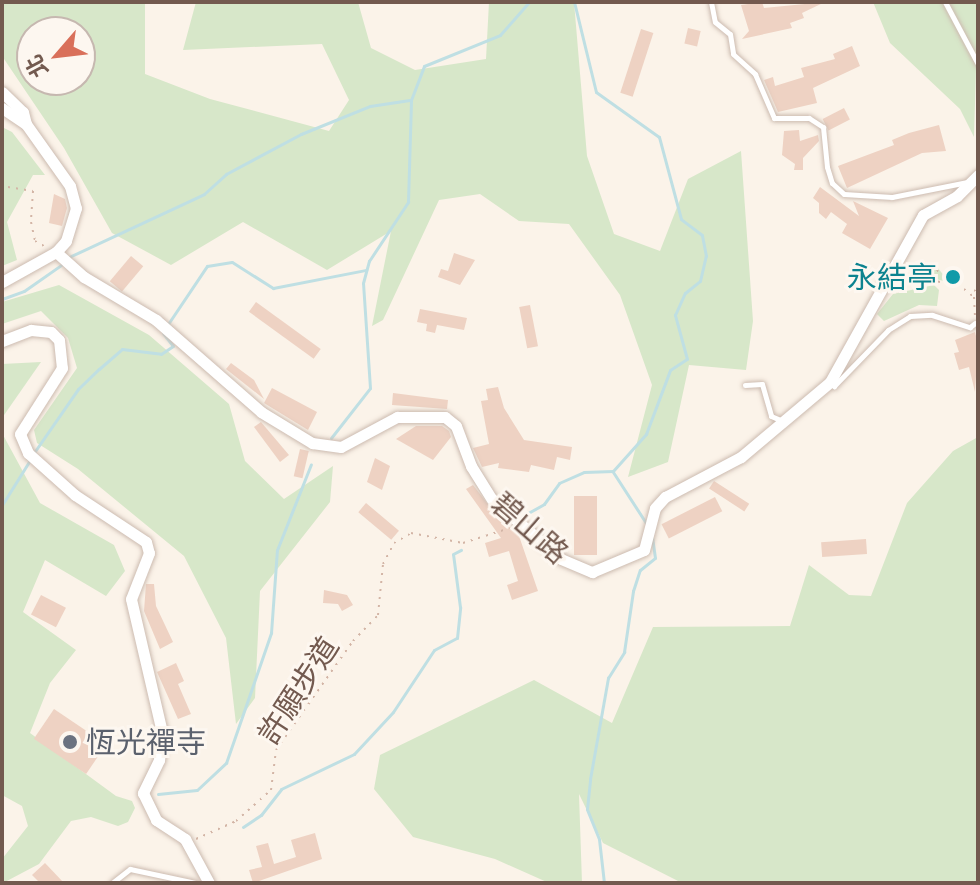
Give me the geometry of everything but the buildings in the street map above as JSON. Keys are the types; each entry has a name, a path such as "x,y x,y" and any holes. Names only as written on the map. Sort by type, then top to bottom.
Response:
{"street":[{"path":"2,92 23,112 26,124 74,197 76,208 66,241 56,252 2,282"},
{"path":"2,108 26,124"},
{"name":"碧山路","path":"56,252 84,277 156,320 261,412 312,443 341,447 397,417 445,417 456,426 478,480 519,524 580,569 607,568 644,550 655,508 665,497 741,457 830,382 889,283 923,215 977,177"},
{"path":"2,341 31,330 51,332 59,340 62,368 20,434 28,453 75,495 146,542 149,553 131,599 162,732 159,760 143,793 156,820 185,839 209,883"}],"lane":[{"path":"711,2 715,22 730,34 733,54 755,74 774,118 809,118 823,127 832,183 844,194 892,197 977,177"},
{"path":"945,2 978,64"},
{"path":"830,382 834,386 888,330 910,316 932,315 970,327 974,322"},
{"path":"745,385 762,384 771,416 784,421"},
{"path":"112,883 130,869 196,883"}],"path":[{"path":"2,191 8,187 33,191 35,241 56,252"},
{"path":"933,280 938,269"},
{"path":"889,283 904,288 933,280 951,284"},
{"path":"964,289 977,295"},
{"path":"974,290 978,307"},
{"path":"974,322 977,295"},
{"name":"許願步道","path":"185,839 236,821 271,790 276,750 353,641 378,615 383,564 394,543 411,533 463,543 519,524"}],"green space":[{"path":"2,2 145,2 145,74 210,99 329,131 349,100 322,44 183,50 196,2 358,2 371,48 415,70 486,59 489,2 574,2 587,156 614,234 660,251 688,179 741,151 753,321 746,370 689,365 668,462 628,477 652,385 620,295 569,224 519,221 480,194 439,200 383,320 372,326 391,231 327,270 243,222 171,265 112,233 64,148 29,96 96,96 96,16 16,16 16,77 2,56"},
{"path":"873,2 978,2 974,137 960,109 890,43"},
{"path":"2,127 12,132 45,175 33,175 7,222 17,260 2,266"},
{"path":"937,267 950,283 933,278 900,287 895,281"},
{"path":"59,285 149,335 229,404 245,461 284,499 333,466 330,502 260,591 255,698 236,724 226,638 184,556 78,469 37,443 34,430 77,368 68,338 41,311 2,324 2,302"},
{"path":"934,285 939,290 937,306 919,305 884,321 877,314 893,294"},
{"path":"41,362 2,418 2,364"},
{"path":"2,433 40,503 114,545 125,571 106,596 45,560 23,612 76,650 50,683 30,733 116,796 132,801 135,808 128,822 118,826 91,817 71,821 39,864 3,883 2,859 28,826 22,806 2,795"},
{"path":"978,437 978,883 682,883 603,843 579,794 582,883 549,883 495,859 413,837 374,789 380,755 534,680 612,723 653,627 790,626 809,565 849,595 871,596 907,503 953,451"}],"waterway":[{"path":"331,438 370,388 363,283 369,261 408,202 411,100 424,66 500,35 529,2"},
{"path":"528,513 544,504 559,483 584,472 613,471 646,434 670,370 687,359 675,315 685,293 700,281 706,256 702,235 681,219 659,137 596,92 574,2"},
{"path":"69,257 204,194 226,174 301,134 370,106 410,100"},
{"path":"168,324 207,266 232,262 273,288 366,270"},
{"path":"2,299 24,291 64,263"},
{"path":"33,454 78,389 99,369 122,349 161,354 173,346 163,333"},
{"path":"2,505 30,460"},
{"path":"158,794 197,790 226,763 271,633 277,550 311,464"},
{"path":"613,472 646,523"},
{"path":"604,883 599,839 587,809 590,779 608,678 624,652 633,591 640,570 655,558 652,537"},
{"path":"243,827 261,815 281,789 354,754 393,712 434,650 457,638 460,607 453,554 461,550"}],"place":[{"name":"永結亭","path":"953,277"},
{"name":"恆光禪寺","path":"70,742"}]}
